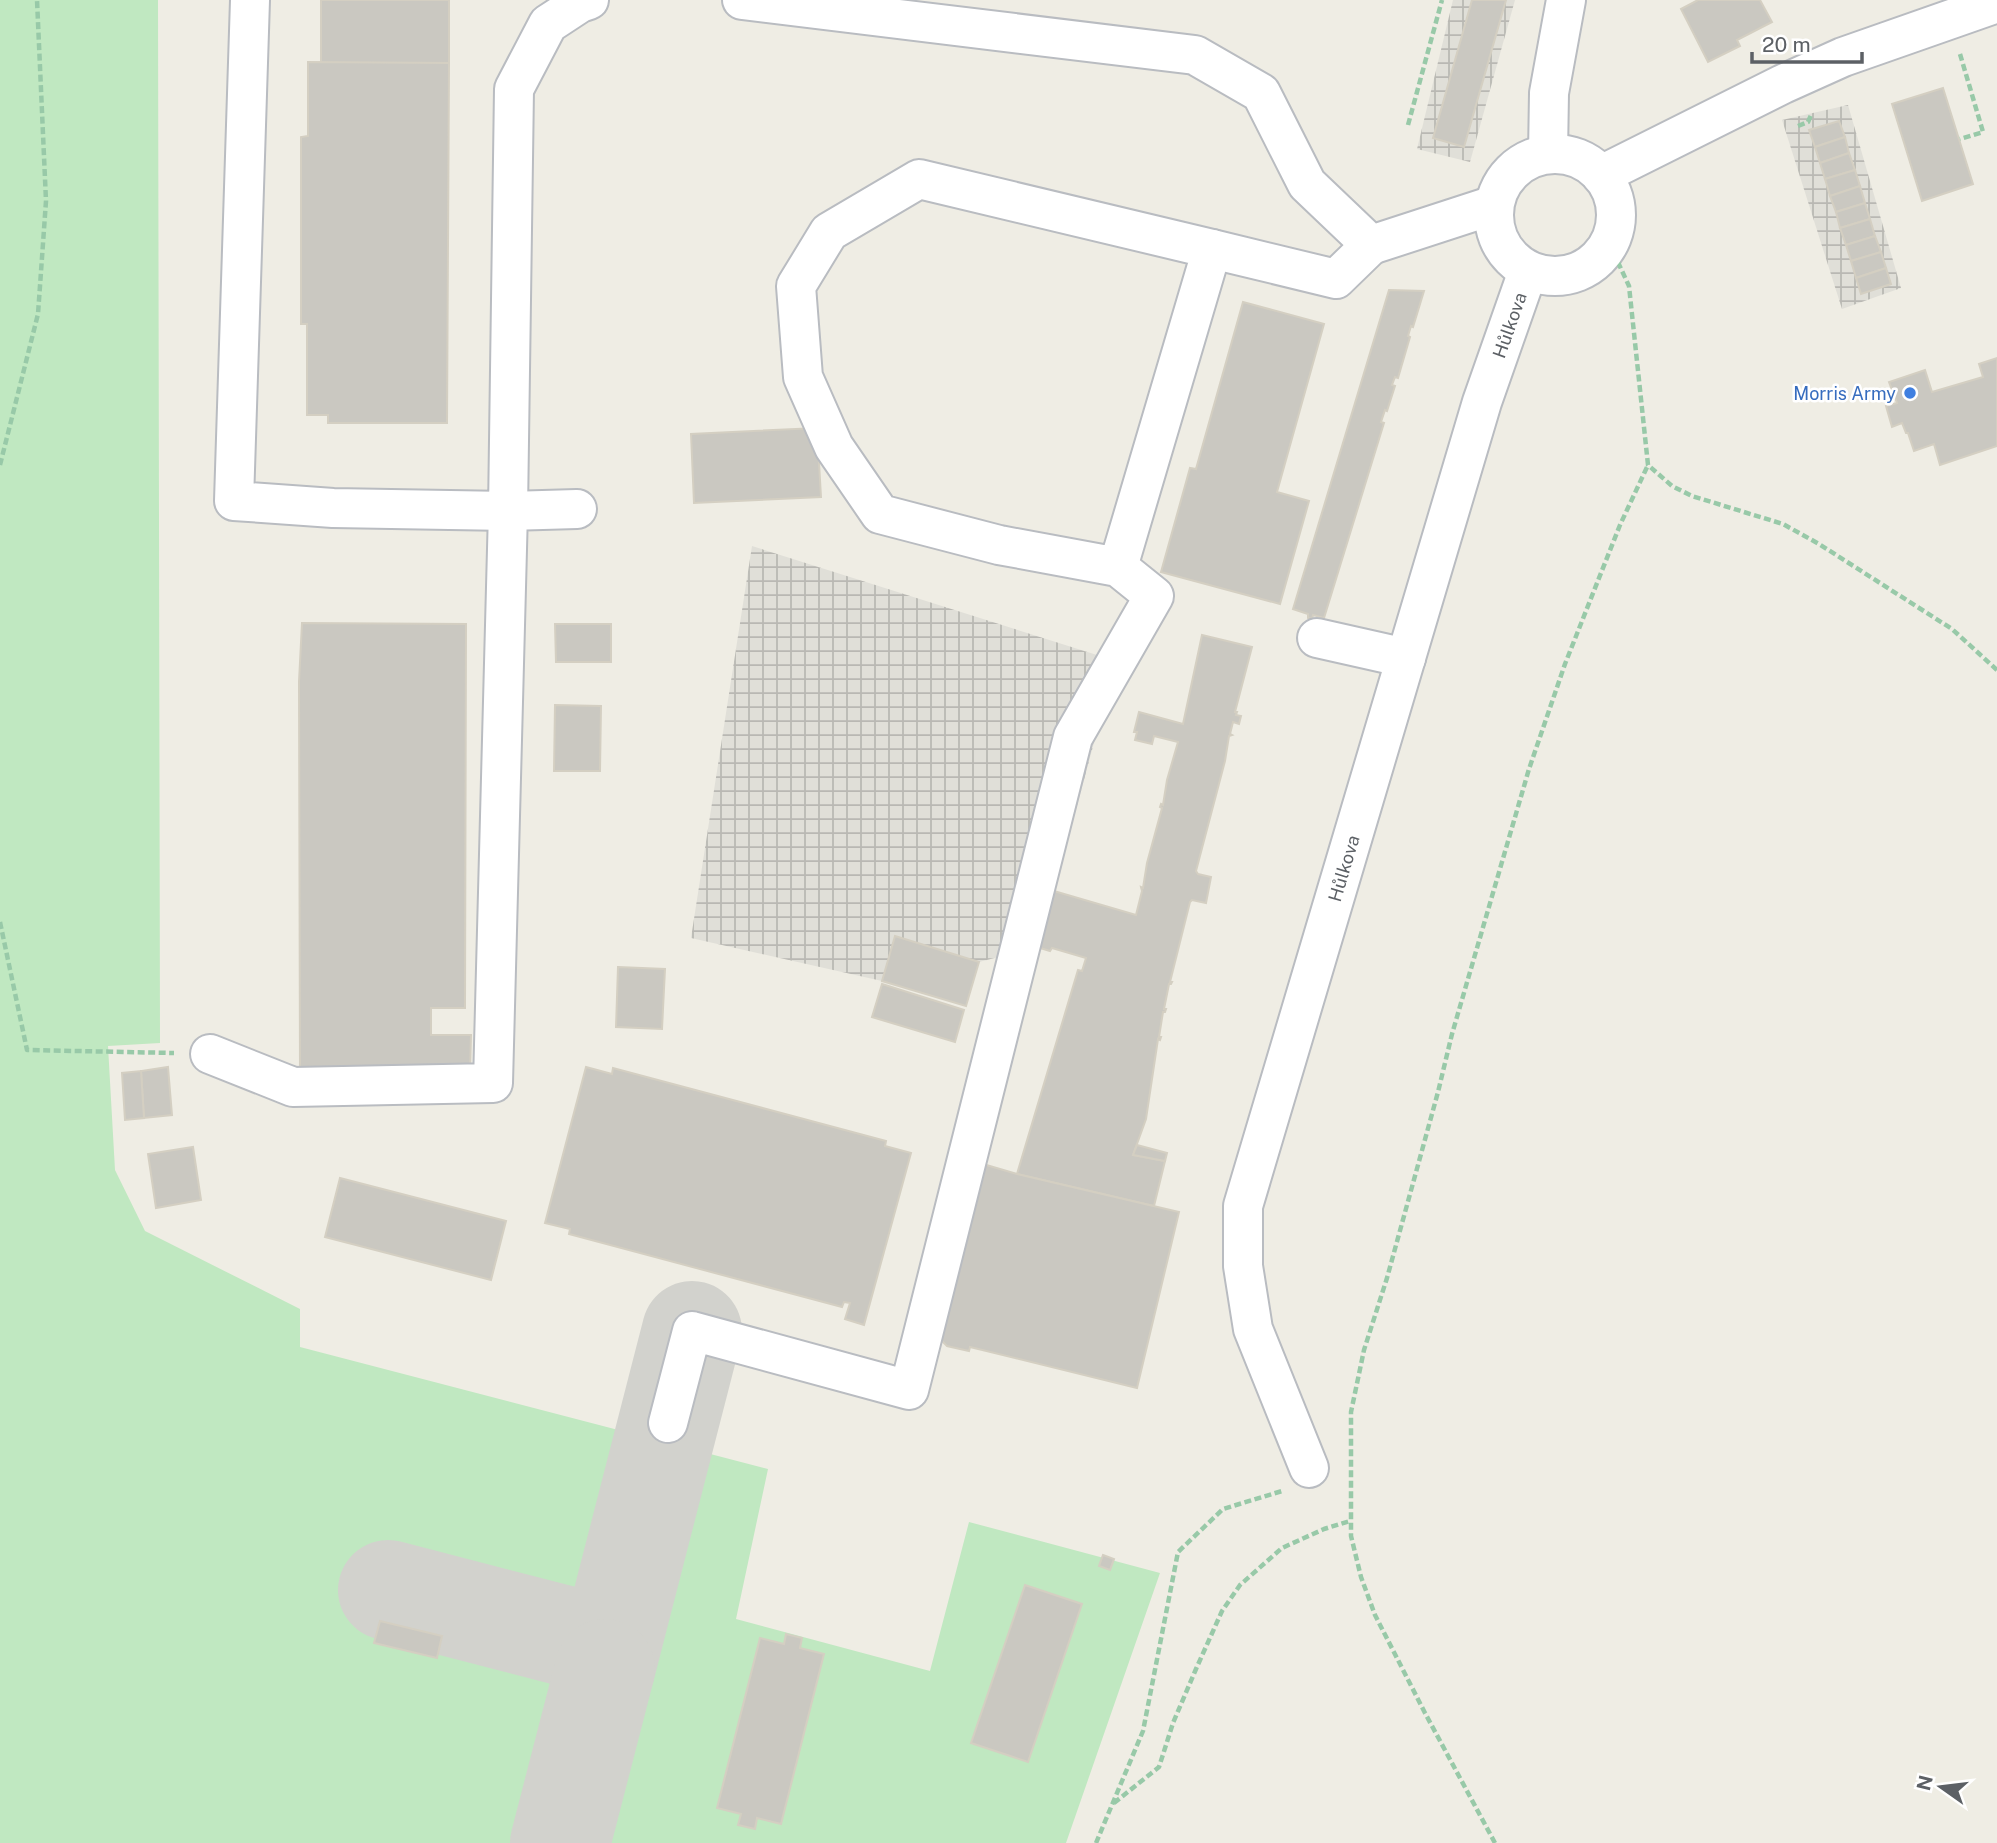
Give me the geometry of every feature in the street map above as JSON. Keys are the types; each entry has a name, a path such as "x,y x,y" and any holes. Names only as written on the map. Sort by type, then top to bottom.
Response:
{"street":[{"path":"250,0 234,501 333,508 577,509"},
{"path":"742,0 1195,54 1261,93 1307,184 1371,245"},
{"path":"1548,154 1549,93 1566,0"},
{"path":"210,1054 293,1087 493,1083 508,510 514,89 548,24 582,1"},
{"path":"1601,175 1843,57 1997,3"},
{"path":"668,1423 692,1331 909,1390 1073,737 1154,596 1118,567 999,545 880,514 834,447 803,377 796,286 829,232 919,179 1336,279 1371,245 1494,205 1501,186 1512,170 1529,159 1548,154 1567,155 1586,162 1601,175 1611,190 1615,208 1615,226 1609,243"},
{"name":"Hůlkova","path":"1494,205 1494,225 1500,244 1512,259 1528,271 1548,276 1567,275 1584,269 1598,258 1609,243"},
{"path":"1118,567 1212,249"},
{"name":"Hůlkova","path":"1309,1468 1253,1329 1243,1266 1243,1206 1482,402 1528,271"},
{"path":"1335,652 1406,658"}],"path":[{"path":"0,465 38,314 46,201 37,0"},
{"path":"1408,125 1442,0"},
{"path":"1950,20 1983,132 1960,139"},
{"path":"1495,1843 1375,1615 1361,1577 1350,1521 1350,1442 1354,1391 1519,799 1554,693 1620,525 1648,465 1629,286 1609,243"},
{"path":"1648,465 1672,486 1692,496 1783,524 1819,544 1952,629 1997,670"},
{"path":"0,922 27,1050 210,1054"},
{"path":"1096,1843 1143,1731 1178,1552 1223,1509 1284,1490 1309,1468"},
{"path":"1111,1805 1159,1767 1178,1710 1229,1598 1282,1548 1324,1529 1350,1521"}],"shaded area":[{"path":"1453,0 1515,0 1470,162 1417,149"},
{"path":"1848,105 1901,288 1842,309 1782,120"},
{"path":"752,546 1116,661 1037,947 979,962 895,937 882,981 691,938"}],"green space":[{"path":"0,0 158,0 160,1043 108,1046 115,1170 145,1231 300,1309 300,1347 768,1469 736,1619 930,1671 969,1522 1160,1573 1066,1843 0,1843","holes":["380,1621 442,1636 375,1642"]}],"building":[{"path":"321,0 449,0 449,63 321,63"},
{"path":"1472,0 1506,0 1464,147 1433,138"},
{"path":"1698,0 1760,0 1772,22 1737,40 1740,46 1708,62 1681,9"},
{"path":"308,62 449,63 447,423 328,423 328,415 307,415 307,324 301,324 301,137 308,136"},
{"path":"1943,88 1973,184 1922,201 1892,104"},
{"path":"1839,121 1845,137 1815,147 1809,130"},
{"path":"1845,137 1849,153 1820,163 1815,147"},
{"path":"1849,153 1855,170 1825,179 1820,163"},
{"path":"1855,170 1860,186 1830,196 1825,179"},
{"path":"1860,186 1865,203 1836,212 1830,196"},
{"path":"1865,203 1870,219 1840,228 1836,212"},
{"path":"1870,219 1875,236 1846,245 1840,228"},
{"path":"1875,236 1881,252 1851,261 1846,245"},
{"path":"1881,252 1886,268 1856,278 1851,261"},
{"path":"1886,268 1891,284 1861,294 1856,278"},
{"path":"1389,290 1424,291 1408,336 1410,337 1398,378 1395,377 1392,385 1395,386 1381,422 1384,423 1324,618 1313,615 1312,619 1308,618 1308,614 1293,609"},
{"path":"1243,302 1324,324 1277,492 1309,501 1280,604 1161,572 1190,468 1196,469"},
{"path":"1997,358 1997,446 1940,465 1934,444 1914,451 1902,423 1892,427 1886,406 1897,403 1889,382 1925,370 1932,392 1983,377 1979,364"},
{"path":"817,428 821,497 694,503 691,434"},
{"path":"302,623 466,624 465,1008 431,1008 431,1035 471,1035 470,1072 300,1072 299,682"},
{"path":"555,624 611,624 611,662 556,662"},
{"path":"1202,635 1252,647 1235,712 1241,716 1239,724 1233,722 1232,735 1229,736 1196,871 1211,877 1206,903 1192,900 1190,902 1172,982 1169,984 1166,1009 1163,1012 1146,1119 1133,1155 1165,1161 1154,1206 1017,1174 1078,970 1082,971 1086,958 1052,948 1050,951 1037,947 1054,891 1136,915 1162,808 1160,807 1163,805 1178,742 1154,736 1152,744 1135,740 1137,732 1134,732 1139,712 1183,724"},
{"path":"555,705 601,706 600,771 554,771"},
{"path":"895,936 979,962 966,1006 882,981"},
{"path":"618,967 665,969 662,1029 616,1027"},
{"path":"882,984 964,1010 955,1042 872,1017"},
{"path":"168,1067 172,1115 144,1118 141,1071"},
{"path":"586,1067 612,1074 613,1068 886,1141 885,1146 911,1153 864,1325 845,1319 850,1303 844,1302 842,1307 569,1234 570,1229 545,1223"},
{"path":"141,1071 144,1118 125,1120 122,1073"},
{"path":"1137,1145 1167,1153 1165,1161 1133,1155"},
{"path":"193,1147 201,1200 156,1208 148,1154"},
{"path":"983,1164 1179,1212 1137,1388 970,1347 969,1351 947,1346 941,1340"},
{"path":"340,1178 506,1221 491,1280 325,1237"},
{"path":"1103,1555 1114,1559 1110,1570 1099,1566"},
{"path":"1025,1585 1082,1604 1028,1762 971,1743"},
{"path":"380,1621 442,1636 437,1658 374,1643"},
{"path":"786,1634 802,1638 800,1648 824,1654 781,1824 757,1818 755,1829 738,1825 741,1814 717,1808 760,1638 784,1644"}],"taxiway":[{"path":"388,1590 585,1641 599,1653 605,1669 692,1331"},
{"path":"560,1843 605,1669"}],"place":[{"name":"Morris Army","path":"1910,393"}]}
